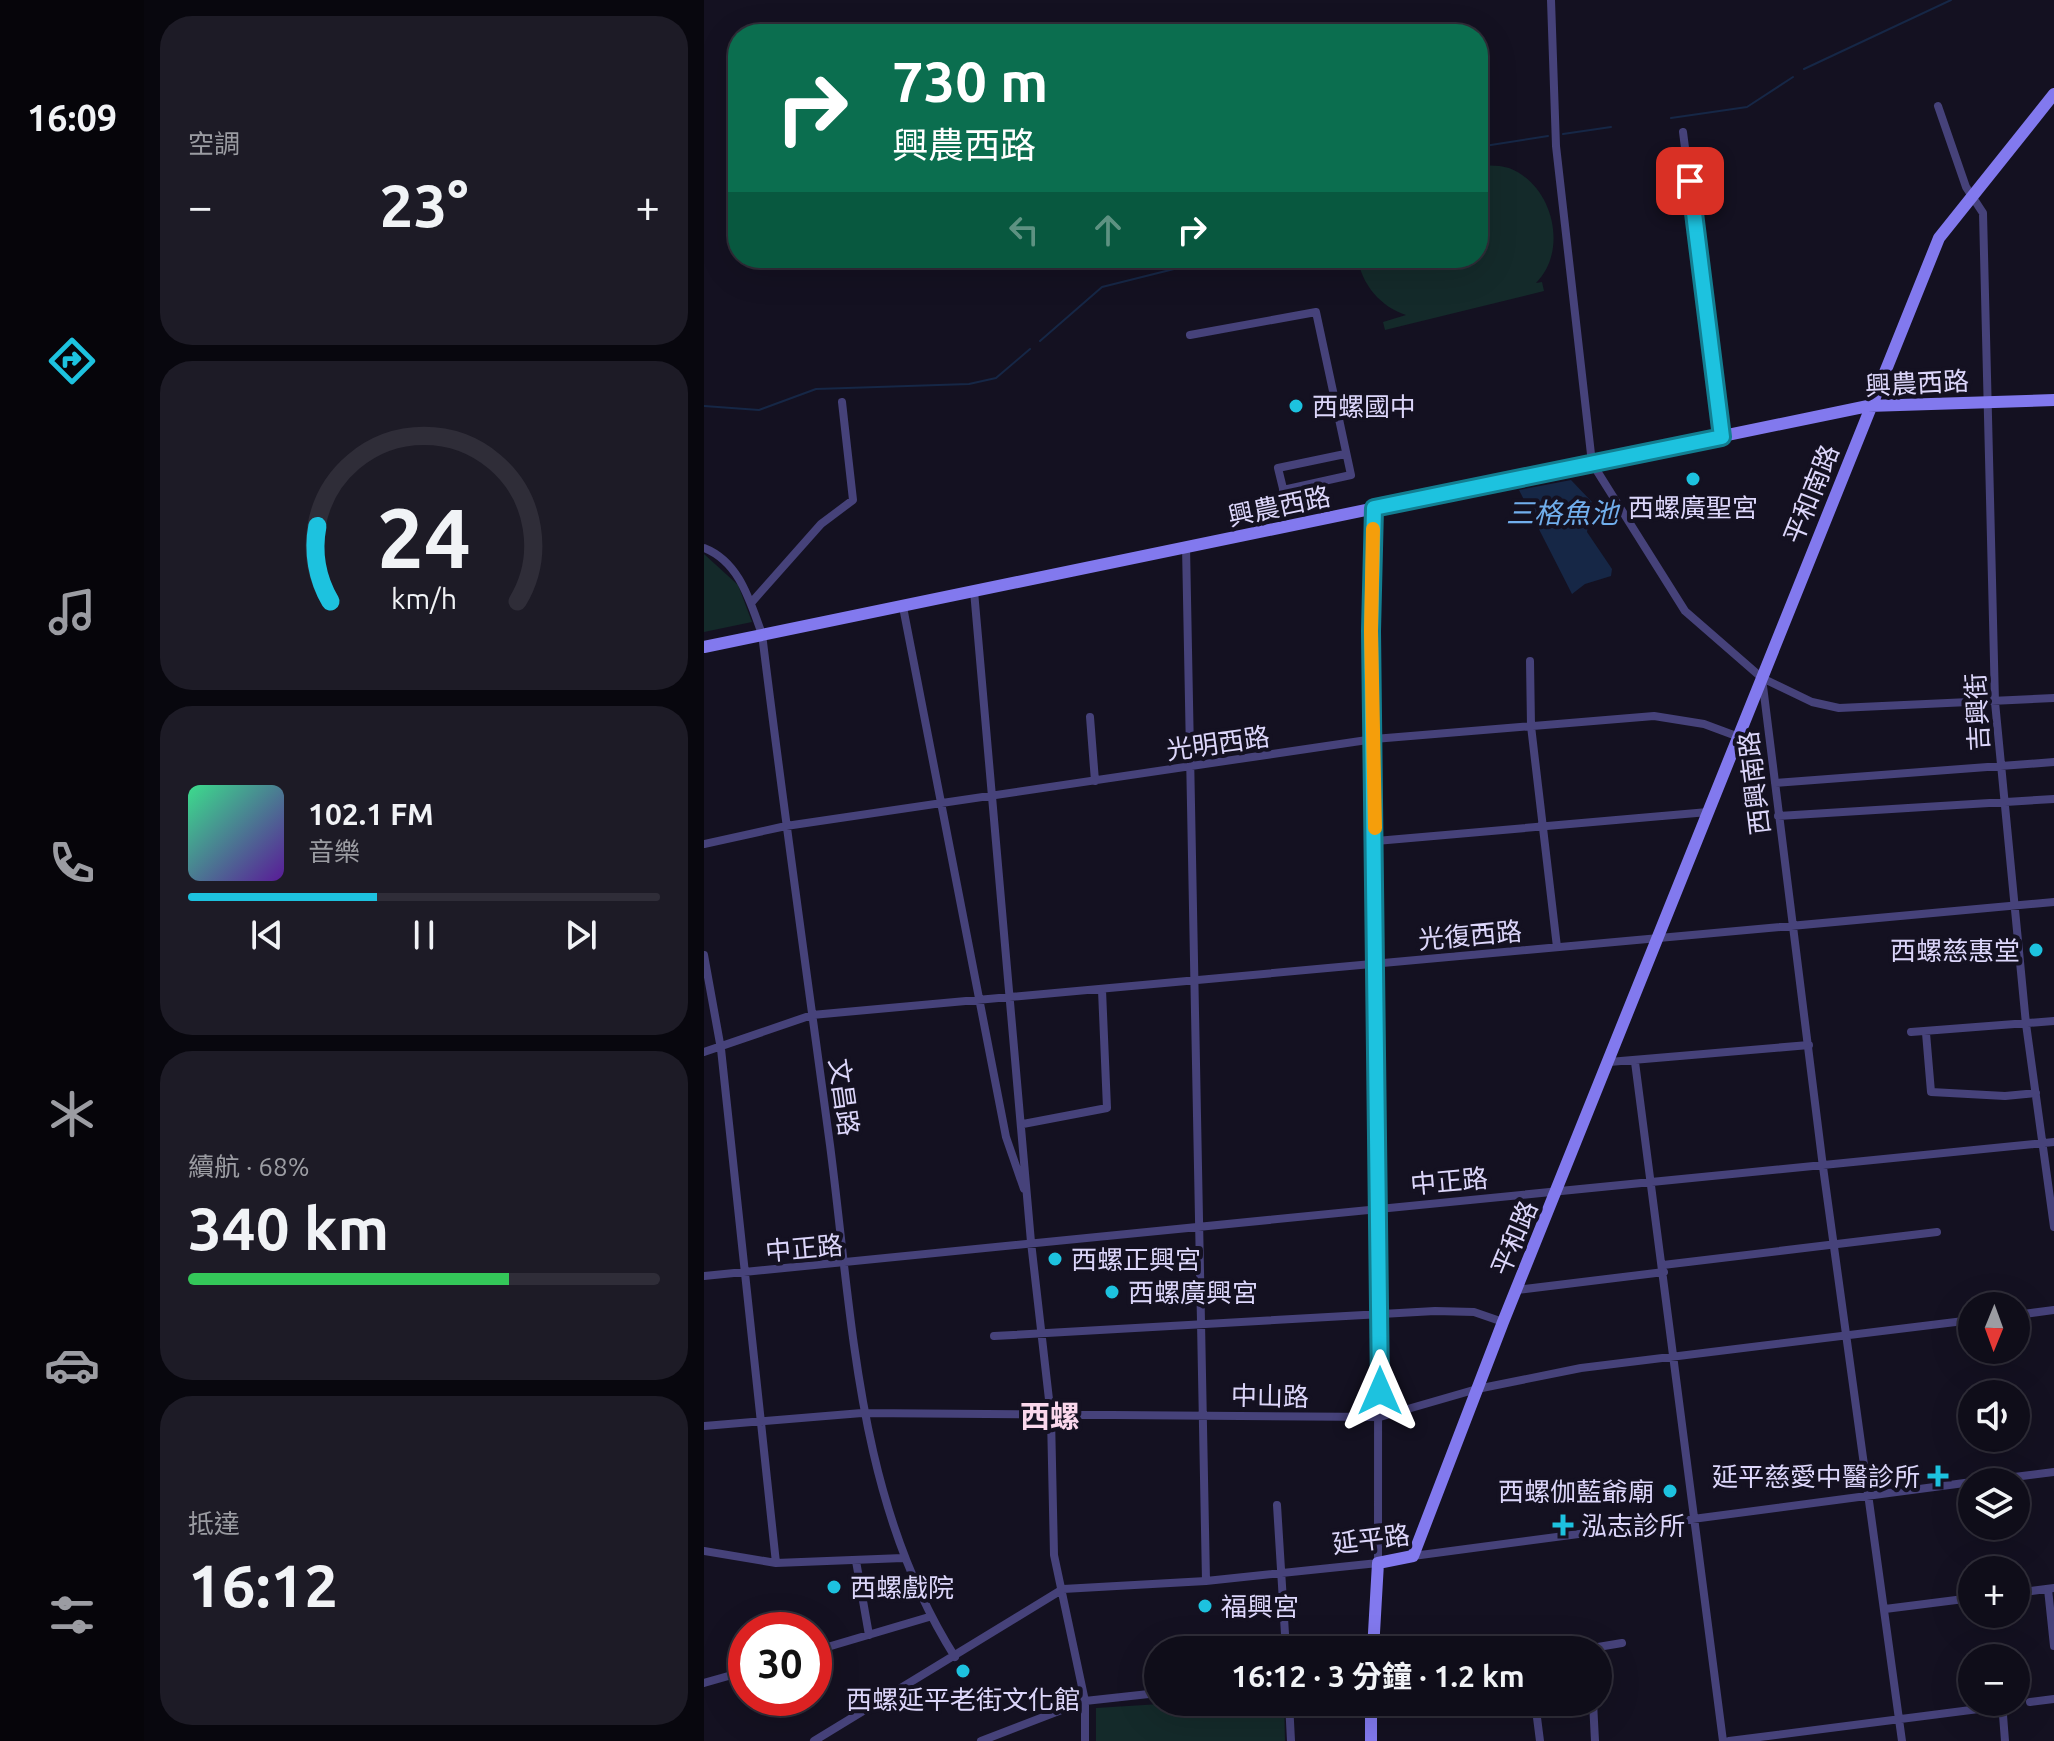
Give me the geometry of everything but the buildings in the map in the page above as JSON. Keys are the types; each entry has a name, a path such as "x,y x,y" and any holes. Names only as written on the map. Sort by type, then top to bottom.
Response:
{"main road":[{"name":"平和南路","path":"1657,938 1868,406 1939,238 2054,94"},
{"name":"興農西路","path":"704,647 1868,406 2054,400"},
{"name":"平和路","path":"1413,1556 1657,938"},
{"name":"延平路","path":"1378,1563 1413,1556"},
{"path":"1374,1636 1378,1563"},
{"path":"1371,1716 1371,1741"}],"street":[{"path":"1551,0 1555,124 1592,463 1685,611 1762,678 1812,702 1839,708 2054,698"},
{"name":"吉興街","path":"1938,106 1966,187 1973,193 1983,213 1995,702 2026,1024 2054,1227"},
{"path":"1683,132 1722,437"},
{"path":"1190,335 1316,312 1351,475 1283,490"},
{"path":"751,603 821,524 853,500 842,402"},
{"path":"1287,505 1278,468 1345,454"},
{"path":"1374,508 1371,631 1376,841 1376,1209 1380,1316 1378,1563"},
{"path":"1186,546 1206,1581"},
{"name":"文昌路","path":"704,548 714,552 743,582 762,634 846,1264 862,1413 903,1558 929,1617 955,1657"},
{"path":"974,591 1031,1242 1051,1417 1054,1555 1085,1701 1085,1741"},
{"path":"903,607 1006,1137 1028,1203"},
{"path":"1530,661 1531,726 1557,947"},
{"name":"西興南路","path":"1762,678 1823,1167 1849,1336 1902,1741"},
{"name":"光明西路","path":"704,844 786,826 1374,739 1654,716 1679,718 1739,737"},
{"path":"1090,717 1095,781"},
{"path":"1775,783 2054,762"},
{"path":"1778,816 2054,799"},
{"path":"1376,841 1708,812"},
{"name":"光復西路","path":"704,1052 721,1049 812,1015 2054,902"},
{"path":"704,955 721,1049 776,1563"},
{"path":"1023,1124 1107,1108 1102,990"},
{"path":"1911,1032 2054,1021"},
{"path":"1926,1033 1931,1092 2005,1096 2036,1093"},
{"path":"1609,1062 1809,1045"},
{"path":"1635,1062 1726,1741 1958,1711"},
{"name":"中正路","path":"704,1276 2054,1142"},
{"path":"1517,1290 1937,1232"},
{"path":"2030,1313 2054,1310"},
{"path":"994,1336 1041,1331 1474,1312 1503,1322"},
{"name":"中山路","path":"704,1426 862,1413 1051,1417 1380,1417 1477,1389 1581,1368 1958,1322"},
{"name":"延平路","path":"2030,1475 2054,1472"},
{"name":"延平路","path":"1413,1556 1958,1484"},
{"path":"1277,1505 1285,1636"},
{"path":"704,1551 776,1563 903,1558"},
{"path":"856,1561 869,1635"},
{"name":"延平路","path":"814,1741 1063,1589 1077,1585 1206,1581 1378,1563"},
{"path":"2030,1591 2051,1588 2054,1646"},
{"path":"1885,1609 1958,1600"},
{"path":"832,1646 929,1617"},
{"path":"1612,1645 1622,1643"},
{"path":"704,1683 728,1676"},
{"path":"981,1741 1085,1701 1144,1695"},
{"path":"2030,1702 2054,1699"},
{"path":"1290,1716 1291,1741"},
{"path":"1537,1716 1540,1741"},
{"path":"1594,1716 1595,1741"},
{"path":"2003,1716 2005,1741"}],"green space":[{"path":"1488,166 1509,168 1524,176 1546,203 1554,237 1552,254 1536,283 1542,282 1544,291 1385,330 1383,322 1406,315 1381,300 1363,277 1360,268 1488,268"},
{"path":"704,554 738,585 752,622 704,632"},
{"path":"1144,1705 1144,1716 1284,1716 1285,1741 1096,1741 1096,1708"}],"water":[{"name":"三格魚池","path":"1571,480 1592,502 1587,532 1612,569 1611,576 1585,584 1572,594 1519,490"}],"waterway":[{"path":"1804,69 1951,0"},
{"path":"1671,118 1747,107 1793,77"},
{"path":"1563,134 1611,127"},
{"path":"1488,145 1548,136"},
{"path":"1040,341 1102,287 1178,268"},
{"path":"704,406 759,410 816,389 969,384 996,378 1030,349"}],"slow traffic":[{"path":"1373,529 1371,631 1375,828"}],"place":[{"name":"西螺國中","path":"1296,406"},
{"name":"西螺廣聖宮","path":"1693,479"},
{"name":"西螺慈惠堂","path":"2036,950"},
{"name":"西螺正興宮","path":"1055,1259"},
{"name":"西螺廣興宮","path":"1112,1292"},
{"name":"延平慈愛中醫診所","path":"1938,1476"},
{"name":"西螺伽藍爺廟","path":"1670,1491"},
{"name":"泓志診所","path":"1563,1525"},
{"name":"西螺戲院","path":"834,1587"},
{"name":"福興宮","path":"1205,1606"},
{"name":"西螺延平老街文化館","path":"963,1671"}],"district":[{"name":"西螺","path":"1050,1416"}],"route":[{"path":"1380,1391 1376,1209 1376,841 1371,631 1374,508 1722,437 1690,181"}]}
